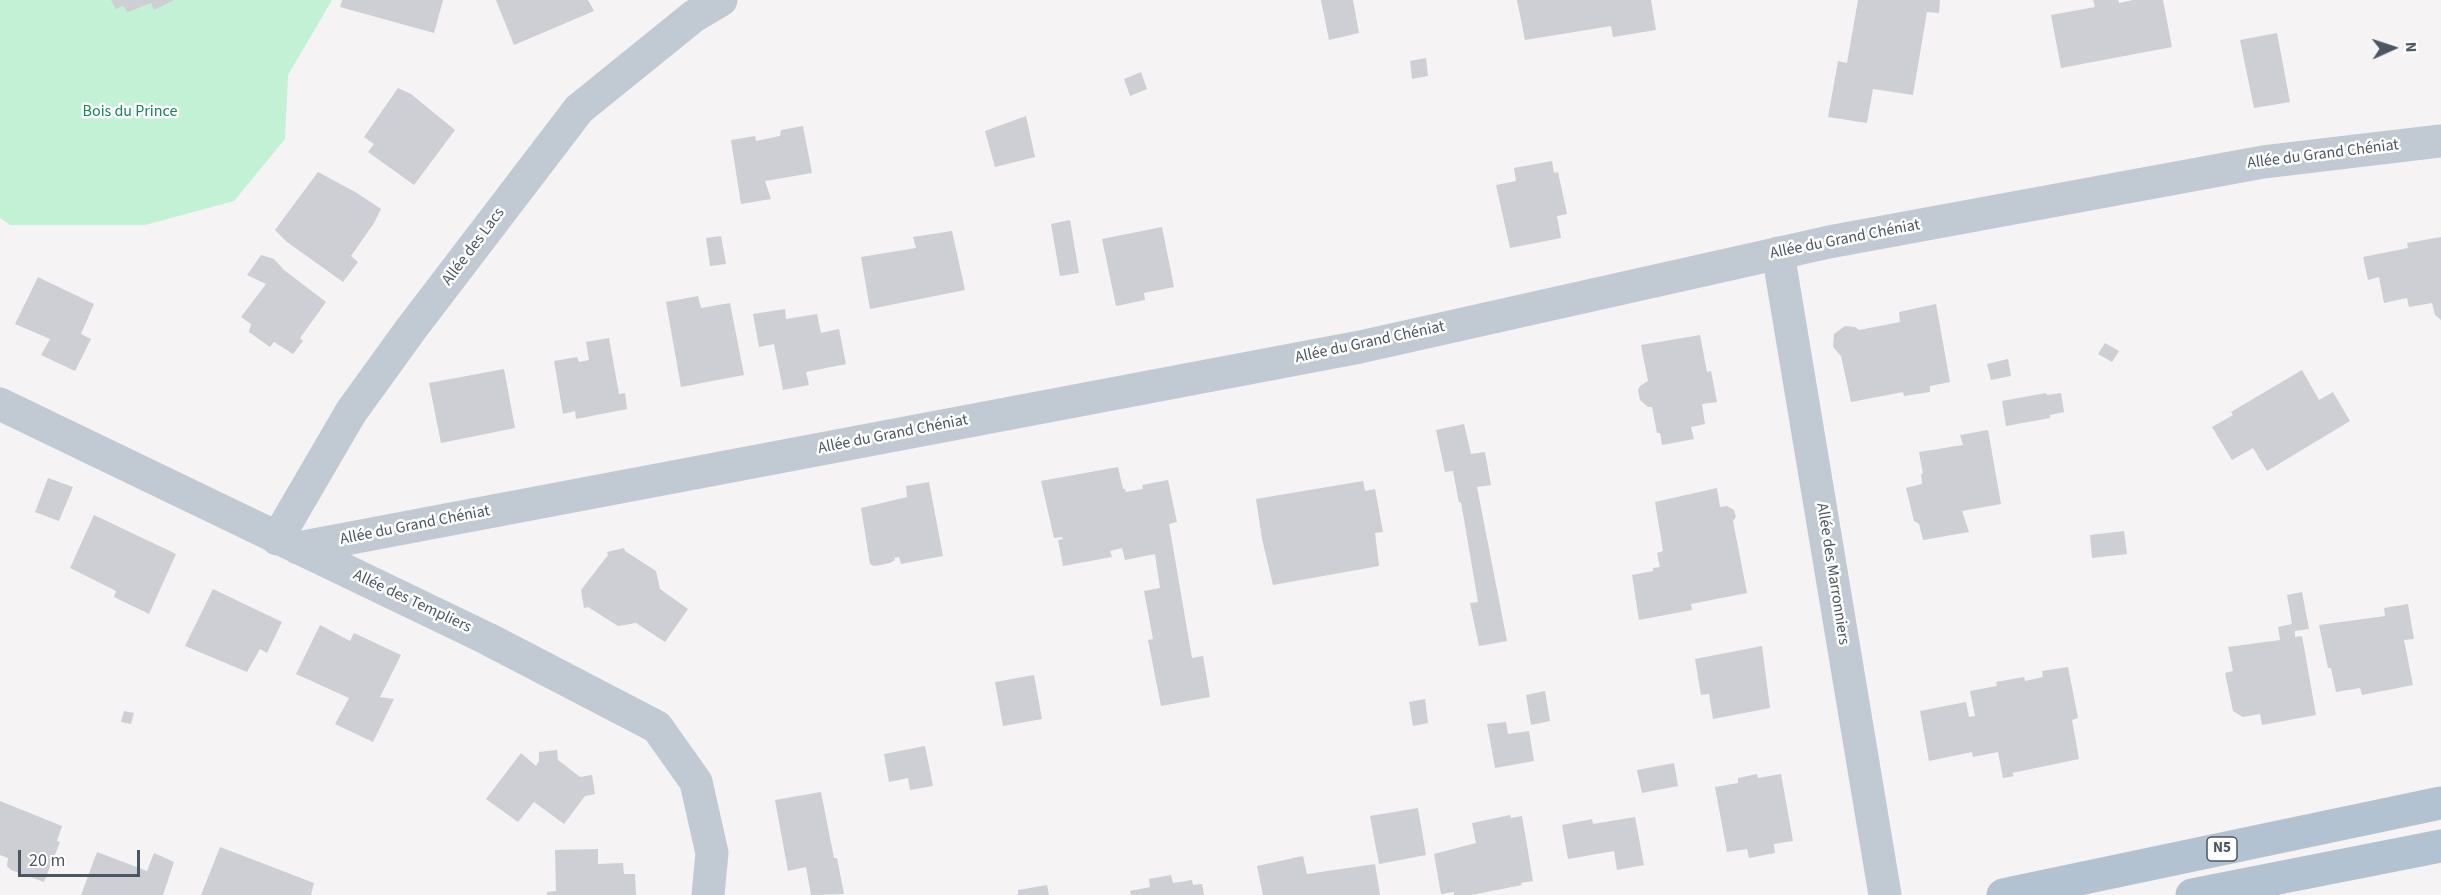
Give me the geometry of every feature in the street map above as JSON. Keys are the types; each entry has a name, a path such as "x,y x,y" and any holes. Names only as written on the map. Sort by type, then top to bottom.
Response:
{"main road":[{"name":"N5","path":"2003,895 2441,803"},
{"name":"N5","path":"2192,895 2441,846"}],"street":[{"name":"Allée des Lacs","path":"288,543 351,412 411,329 579,109 694,16 721,0"},
{"name":"Allée du Grand Chéniat","path":"288,543 1360,347 1778,253 2263,162 2441,141"},
{"name":"Allée des Marronniers","path":"1778,253 1885,895"},
{"name":"Allée des Templiers","path":"0,404 488,639 657,727 696,782 712,853 708,895"}],"green space":[{"name":"Bois du Prince","path":"0,0 332,0 288,75 285,139 234,201 145,225 10,225 0,218"}],"building":[{"path":"111,0 174,0 154,10 151,3 128,12 123,6 116,9"},
{"path":"342,0 443,0 434,33 340,7"},
{"path":"496,0 588,0 594,11 514,45"},
{"path":"1321,0 1353,0 1359,33 1329,40"},
{"path":"1517,0 1651,0 1656,30 1613,37 1611,26 1525,40"},
{"path":"1858,0 1940,0 1939,13 1927,12 1913,95 1873,89 1867,123 1828,117 1838,61 1847,63"},
{"path":"2093,0 2118,0 2119,3 2133,0 2163,0 2172,47 2061,68 2051,15 2095,7"},
{"path":"2277,33 2290,102 2254,108 2240,40"},
{"path":"1426,58 1428,76 1412,79 1410,61"},
{"path":"1141,72 1147,89 1130,96 1124,79"},
{"path":"398,88 411,94 455,130 414,185 368,152 374,144 364,137"},
{"path":"1026,116 1035,157 995,167 985,131"},
{"path":"803,126 812,173 765,181 771,199 741,204 731,140 755,136 756,141 780,136 781,130"},
{"path":"1552,161 1554,173 1558,172 1567,214 1557,216 1561,238 1510,248 1496,185 1516,181 1514,168"},
{"path":"318,172 381,209 351,256 358,262 343,282 287,242 275,230"},
{"path":"1070,220 1079,273 1060,276 1051,224"},
{"path":"1162,227 1174,287 1144,293 1145,300 1116,306 1102,239"},
{"path":"952,231 965,290 870,309 861,257 916,248 913,237"},
{"path":"721,236 726,264 710,266 706,238"},
{"path":"2441,237 2441,320 2435,315 2432,303 2409,307 2407,298 2384,303 2379,277 2368,280 2363,257 2408,248 2407,243"},
{"path":"261,255 274,259 284,270 326,302 300,338 303,341 293,354 274,342 270,347 249,332 251,324 241,317 266,284 247,275"},
{"path":"38,277 94,304 81,334 91,339 75,371 41,355 50,339 15,324"},
{"path":"698,296 701,308 730,303 744,375 681,387 666,302"},
{"path":"1936,304 1950,382 1930,386 1930,392 1904,396 1903,392 1851,402 1841,356 1833,347 1834,334 1845,326 1859,330 1900,322 1899,312"},
{"path":"785,309 786,319 817,314 821,333 839,329 846,364 806,372 809,385 783,390 774,344 759,347 753,314"},
{"path":"1700,335 1707,372 1711,371 1717,402 1702,404 1705,424 1691,427 1694,439 1662,445 1652,407 1648,407 1640,400 1638,390 1648,381 1641,345"},
{"path":"609,338 619,394 625,393 627,409 576,419 575,411 563,414 554,361 577,357 579,362 589,360 586,342"},
{"path":"2105,343 2119,351 2112,362 2098,354"},
{"path":"2008,359 2011,376 1991,380 1987,364"},
{"path":"504,369 515,428 441,443 429,383"},
{"path":"2302,370 2319,400 2333,392 2350,421 2267,471 2253,448 2232,460 2212,427 2233,415 2231,412"},
{"path":"2046,393 2047,395 2061,393 2064,412 2050,415 2050,418 2006,426 2002,401"},
{"path":"1464,424 1471,454 1485,452 1491,485 1477,487 1507,641 1479,646 1470,603 1478,602 1461,502 1459,503 1453,471 1445,472 1436,430"},
{"path":"1988,430 2001,504 1962,511 1969,532 1923,540 1919,524 1914,521 1906,488 1922,484 1921,474 1923,474 1919,452 1963,445 1960,435"},
{"path":"1118,467 1123,489 1126,492 1143,489 1142,485 1168,480 1177,522 1169,524 1192,658 1203,656 1210,697 1161,706 1148,640 1153,639 1144,591 1160,588 1155,554 1125,560 1122,548 1110,551 1112,557 1063,566 1058,540 1063,539 1062,537 1054,538 1041,481"},
{"path":"48,478 73,487 59,521 35,512"},
{"path":"1363,481 1365,491 1375,489 1383,532 1375,533 1379,566 1273,585 1262,539 1256,499"},
{"path":"929,482 943,556 901,564 899,557 894,558 895,560 890,563 874,566 870,564 861,508 907,497 906,486"},
{"path":"1717,488 1720,507 1727,506 1734,510 1736,517 1733,521 1747,593 1691,604 1692,610 1639,620 1632,575 1653,571 1653,568 1660,567 1657,553 1663,551 1655,502"},
{"path":"94,515 176,554 149,614 114,597 116,591 70,568"},
{"path":"2124,531 2127,554 2092,558 2090,535"},
{"path":"624,548 625,551 656,571 660,589 688,609 665,642 636,623 618,626 588,607 584,608 581,590 608,555 607,552"},
{"path":"213,589 282,622 267,653 260,649 247,672 185,646"},
{"path":"2302,592 2309,629 2295,631 2295,637 2302,636 2316,715 2262,725 2260,714 2243,717 2233,711 2225,673 2233,671 2228,647 2280,640 2278,627 2292,624 2287,595"},
{"path":"2408,604 2414,639 2404,640 2413,685 2362,695 2360,688 2336,692 2331,668 2328,668 2319,625 2385,616 2384,608"},
{"path":"320,625 350,641 354,633 401,655 380,697 394,699 373,742 335,724 349,698 296,674"},
{"path":"1762,646 1770,708 1713,719 1709,694 1701,695 1695,659"},
{"path":"2068,667 2078,718 2072,720 2079,759 2012,773 2014,776 2003,778 1998,752 1973,757 1972,752 1929,761 1920,711 1966,702 1969,717 1975,716 1970,691 1997,686 1996,682 2024,677 2025,681 2043,677 2042,671"},
{"path":"1034,675 1042,719 1003,726 995,682"},
{"path":"1545,691 1550,721 1531,725 1526,695"},
{"path":"1425,699 1428,723 1413,726 1409,702"},
{"path":"124,711 134,713 131,724 121,722"},
{"path":"1506,722 1508,734 1529,731 1534,761 1495,768 1487,724"},
{"path":"925,746 933,786 910,790 908,778 889,782 884,754"},
{"path":"557,750 558,760 580,777 592,775 595,794 585,796 564,824 534,802 518,822 486,799 521,753 536,766 539,761 539,752"},
{"path":"1674,763 1678,786 1642,793 1637,770"},
{"path":"1757,774 1758,778 1781,774 1793,841 1774,844 1775,853 1749,858 1747,849 1727,852 1715,787 1738,783 1738,778"},
{"path":"821,792 834,858 837,858 844,894 811,895 806,867 788,871 775,800"},
{"path":"0,801 62,826 57,841 60,842 44,882 11,870 7,866 8,858 0,855"},
{"path":"1418,808 1426,855 1379,864 1370,816"},
{"path":"1510,815 1511,818 1522,816 1533,881 1471,895 1454,895 1454,892 1441,894 1434,854 1476,843 1472,823"},
{"path":"1635,817 1644,865 1617,870 1614,851 1568,859 1562,825 1592,819 1593,824"},
{"path":"220,847 314,883 311,895 201,895"},
{"path":"598,849 598,864 623,863 624,874 635,874 636,895 547,895 547,892 556,891 555,850"},
{"path":"97,852 147,871 154,853 174,862 163,895 81,895"},
{"path":"1303,856 1307,874 1375,864 1380,895 1263,895 1257,866"},
{"path":"1171,875 1173,883 1192,880 1193,885 1202,884 1204,895 1131,895 1130,891 1150,887 1149,879"},
{"path":"1047,885 1049,895 1018,895 1018,890"}]}
